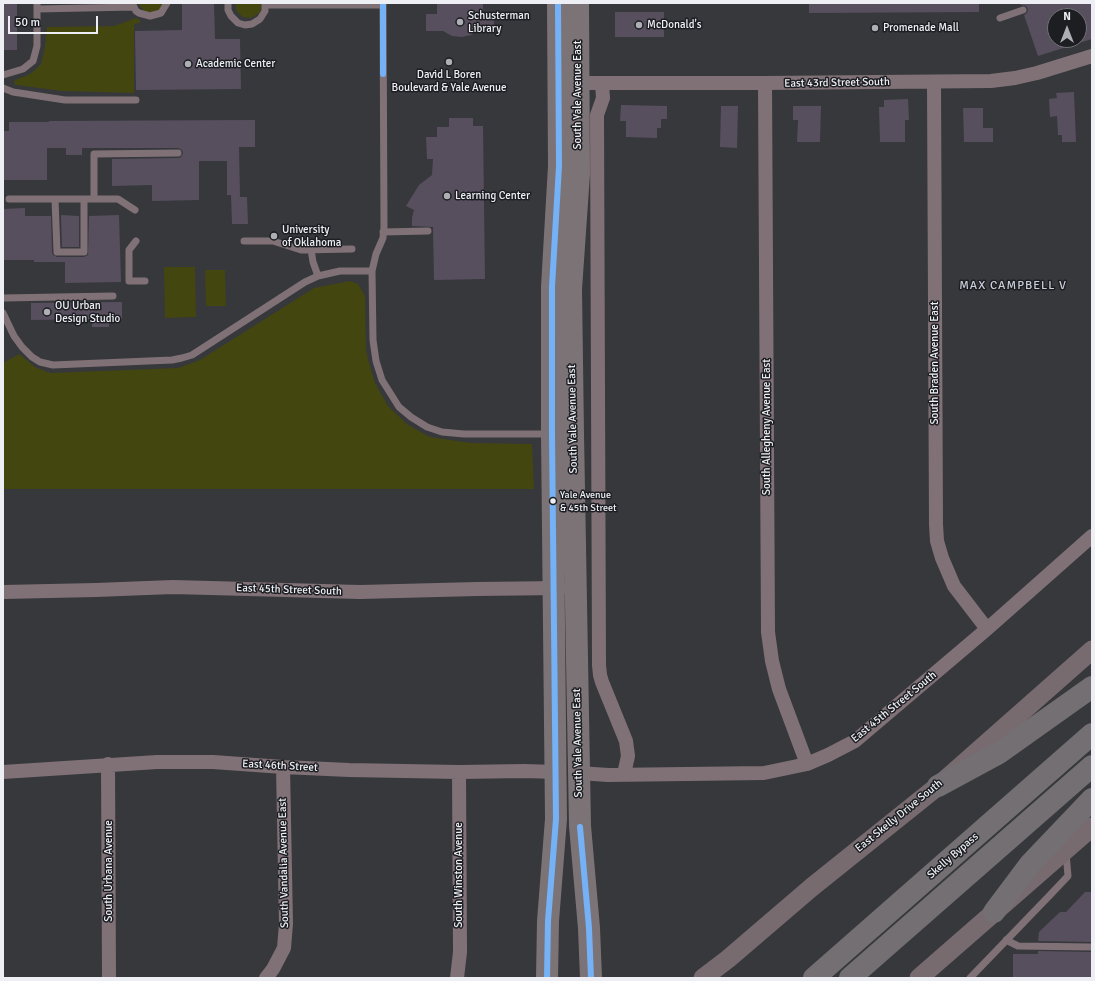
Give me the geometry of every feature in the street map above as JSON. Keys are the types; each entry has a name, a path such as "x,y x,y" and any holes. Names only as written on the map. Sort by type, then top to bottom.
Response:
{"highway":[{"path":"938,786 999,753 1092,686"},
{"name":"Skelly Bypass","path":"814,978 1092,734"},
{"path":"850,978 1092,766"},
{"path":"994,912 1030,864 1092,799"}],"main road":[{"name":"South Yale Avenue East","path":"558,3 568,82"},
{"name":"South Yale Avenue East","path":"578,3 559,166 552,287 562,434 576,588 580,826 593,975"},
{"name":"South Yale Avenue East","path":"547,978 548,921 555,847 557,772 554,588 562,434"},
{"name":"East Skelly Drive South","path":"703,978 728,959 812,886 938,786 1092,650"},
{"path":"557,772 579,773"},
{"path":"925,975 994,912 1092,827"}],"street":[{"name":"East 43rd Street South","path":"568,82 602,84 991,81 1037,73 1092,56"},
{"name":"South Braden Avenue East","path":"934,82 937,541 942,558 954,586 987,629"},
{"name":"South Allegheny Avenue East","path":"765,83 768,632 772,661 779,689 807,764"},
{"name":"South Yale Avenue East","path":"602,84 603,98 597,115 599,665 602,682 626,741 628,756 624,774"},
{"name":"East 45th Street South","path":"579,773 764,773 807,764 855,741 987,629 1092,536"},
{"name":"East 45th Street South","path":"3,592 173,587 360,592 477,588 576,588"},
{"name":"East 46th Street","path":"3,772 108,764 213,762 283,767 459,772 557,772"},
{"name":"South Urbana Avenue","path":"108,764 109,978"},
{"name":"South Vandalia Avenue East","path":"266,978 273,969 284,948 286,924 283,767"},
{"name":"South Winston Avenue","path":"457,978 460,952 459,772"}],"lane":[{"path":"3,75 23,69 34,61 37,46 37,6 133,5 141,15 152,16 160,13 167,3"},
{"path":"228,3 228,10 231,16 240,24 252,24 262,17 266,4 383,4 384,232 372,271 373,340 376,361 382,380 398,407 427,427 442,432 464,434 562,434"},
{"path":"1000,18 1022,10"},
{"path":"3,88 13,92 65,100 136,100"},
{"path":"94,199 94,154 178,154"},
{"path":"55,199 57,252 84,252 84,199"},
{"path":"9,200 118,199 135,210"},
{"path":"384,232 428,231"},
{"path":"244,240 273,241 301,250 352,249"},
{"path":"136,242 130,250 130,281 144,281"},
{"path":"311,249 313,262 318,276"},
{"path":"3,313 14,336 22,347 32,357 40,362 52,365 172,360 192,355 305,282 318,276 340,271 372,271"},
{"path":"3,298 112,296"},
{"path":"970,978 1068,876 1066,849"},
{"path":"1006,940 1018,946 1092,947"}],"shaded area":[{"path":"138,3 164,3 159,10 151,13 143,10"},
{"path":"235,3 261,3 261,9 259,13 251,18 243,17 237,12"},
{"path":"136,18 140,20 140,23 134,24 134,93 62,91 16,85 14,83 15,80 33,72 41,64 45,47 47,27 114,26"},
{"path":"164,267 195,267 196,317 165,318"},
{"path":"205,270 225,270 226,306 206,306"},
{"path":"350,281 358,284 365,297 366,350 375,383 388,406 408,425 430,437 471,443 532,444 534,489 3,489 3,363 19,354 35,367 50,373 178,368 200,360 314,288"}],"building":[{"path":"3,3 17,3 17,50 3,50"},
{"name":"Academic Center","path":"182,3 214,3 215,39 240,39 241,89 136,90 135,31 182,30"},
{"name":"Schusterman Library","path":"437,3 483,3 483,13 494,13 494,31 477,31 471,35 462,37 452,36 443,31 426,31 426,14 437,14"},
{"path":"809,3 979,3 979,12 809,13"},
{"path":"1020,3 1092,3 1092,39 1087,41 1087,8 1047,8 1047,48 1063,48 1038,56 1024,15 1027,13 1028,9 1026,6 1021,5"},
{"name":"McDonald's","path":"615,12 664,12 664,37 615,37"},
{"path":"1074,92 1076,142 1062,142 1062,135 1058,135 1057,116 1050,117 1049,99 1057,98 1056,93"},
{"path":"908,99 909,120 905,120 905,142 880,142 879,107 884,107 884,100"},
{"path":"621,105 667,106 667,119 661,119 661,128 657,128 657,138 626,137 626,121 620,121"},
{"path":"721,106 738,106 737,148 720,147"},
{"path":"793,106 821,106 820,142 797,142 798,120 793,120"},
{"path":"963,108 983,108 983,128 993,128 993,142 964,142"},
{"name":"Learning Center","path":"449,118 473,118 473,126 483,126 485,279 434,280 433,227 412,226 414,210 406,206 419,185 432,175 433,159 427,159 426,137 437,137 437,127 449,127"},
{"path":"255,120 255,147 239,147 240,197 247,197 248,224 232,224 231,195 227,195 227,161 199,161 199,200 152,201 152,185 112,186 112,159 178,158 181,157 183,153 182,150 178,148 82,148 82,155 66,155 66,148 47,148 47,180 3,180 3,131 9,131 9,122"},
{"path":"25,208 25,216 51,216 52,252 53,255 57,257 84,257 88,255 89,216 119,215 121,282 65,283 65,262 3,260 3,209"},
{"path":"61,215 79,216 79,247 62,247"},
{"path":"122,302 122,319 109,319 109,327 92,327 92,319 31,320 31,303"},
{"path":"1085,892 1092,892 1092,942 1038,941 1039,932 1060,912 1066,912"},
{"path":"1038,951 1092,952 1092,978 1013,978 1013,954 1038,954"}],"transit line":[{"path":"383,3 383,74"},
{"path":"547,978 548,921 556,819 552,287 559,166 558,3"},
{"path":"580,827 589,928 591,978"}],"place":[{"name":"Schusterman Library","path":"460,22"},
{"name":"McDonald's","path":"639,25"},
{"name":"Promenade Mall","path":"875,28"},
{"name":"David L Boren Boulevard & Yale Avenue","path":"449,62"},
{"name":"Academic Center","path":"188,64"},
{"name":"Learning Center","path":"447,196"},
{"name":"University of Oklahoma","path":"274,236"},
{"name":"OU Urban Design Studio","path":"47,312"},
{"name":"Yale Avenue & 45th Street","path":"553,501"}],"district":[{"name":"MAX CAMPBELL V","path":"1013,286"}]}
